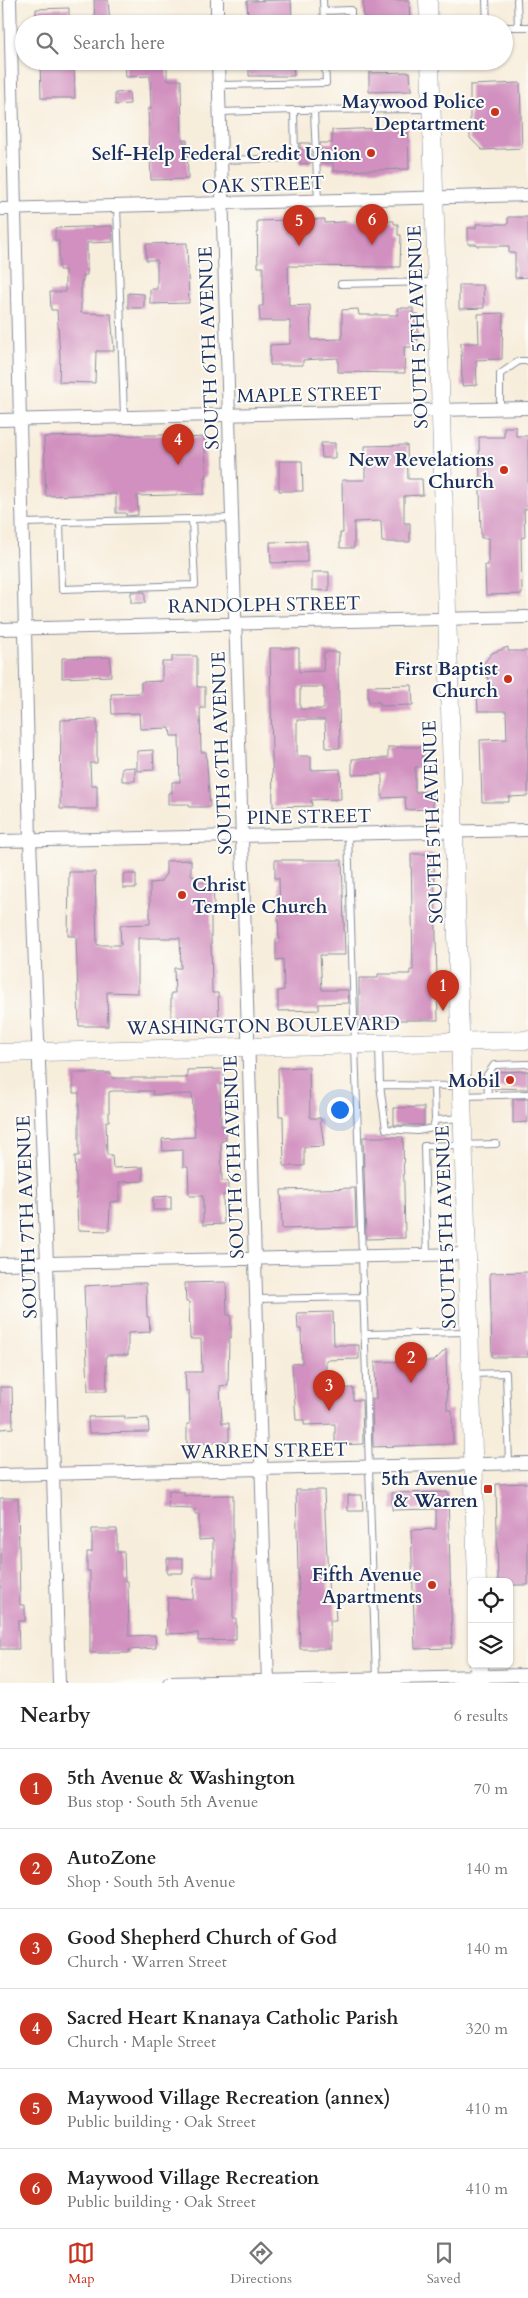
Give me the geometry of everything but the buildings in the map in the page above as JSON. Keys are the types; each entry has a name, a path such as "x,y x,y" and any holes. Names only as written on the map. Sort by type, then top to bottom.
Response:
{"street":[{"name":"SOUTH 7TH AVENUE","path":"10,0 30,841 47,1263 59,1683"},
{"path":"216,0 217,15"},
{"path":"428,0 429,15"},
{"name":"SOUTH 6TH AVENUE","path":"218,70 268,1682"},
{"name":"SOUTH 5TH AVENUE","path":"430,70 477,1578"},
{"name":"OAK STREET","path":"0,209 528,196"},
{"name":"MAPLE STREET","path":"0,420 528,408"},
{"name":"RANDOLPH STREET","path":"0,629 528,617"},
{"name":"PINE STREET","path":"0,841 528,830"},
{"name":"WASHINGTON BOULEVARD","path":"0,1053 528,1040"},
{"path":"0,1264 467,1254"},
{"name":"WARREN STREET","path":"0,1475 528,1463"},
{"path":"169,1683 376,1681 480,1674 528,1675"}],"lane":[{"path":"323,0 324,15"},
{"path":"486,0 487,15"},
{"path":"517,0 518,27"},
{"path":"324,11 351,10 351,15"},
{"path":"513,27 528,27"},
{"path":"219,85 326,83 325,70"},
{"path":"220,112 432,109"},
{"path":"221,160 295,158 294,110"},
{"path":"314,111 318,201"},
{"path":"117,206 124,417"},
{"path":"341,284 437,282"},
{"path":"500,408 500,374 518,361 528,361"},
{"path":"23,523 232,518"},
{"path":"60,522 62,589 195,585 192,519"},
{"path":"348,834 376,1681"},
{"path":"379,1044 380,1085 386,1129 416,1131 433,1128 435,1120 434,1086"},
{"path":"488,1095 487,1075 494,1065 507,1068 524,1067"},
{"path":"380,1085 434,1086 488,1095 508,1091 524,1092"},
{"path":"435,1120 462,1118"},
{"path":"427,1255 424,1146 496,1144"},
{"path":"256,1299 363,1297"},
{"path":"365,1334 469,1332"},
{"path":"470,1374 506,1373 509,1464"}],"place":[{"name":"Maywood Police Deptartment","path":"495,112"},
{"name":"Self-Help Federal Credit Union","path":"371,153"},
{"name":"Maywood Village Recreation","path":"372,245"},
{"name":"Maywood Village Recreation (annex)","path":"299,246"},
{"name":"Sacred Heart Knanaya Catholic Parish","path":"178,465"},
{"name":"New Revelations Church","path":"504,470"},
{"name":"First Baptist Church","path":"508,679"},
{"name":"Christ Temple Church","path":"182,895"},
{"name":"5th Avenue & Washington","path":"443,1011"},
{"name":"Mobil","path":"510,1080"},
{"name":"AutoZone","path":"411,1383"},
{"name":"Good Shepherd Church of God","path":"329,1411"},
{"name":"5th Avenue & Warren","path":"488,1489"},
{"name":"Fifth Avenue Apartments","path":"432,1585"}]}
